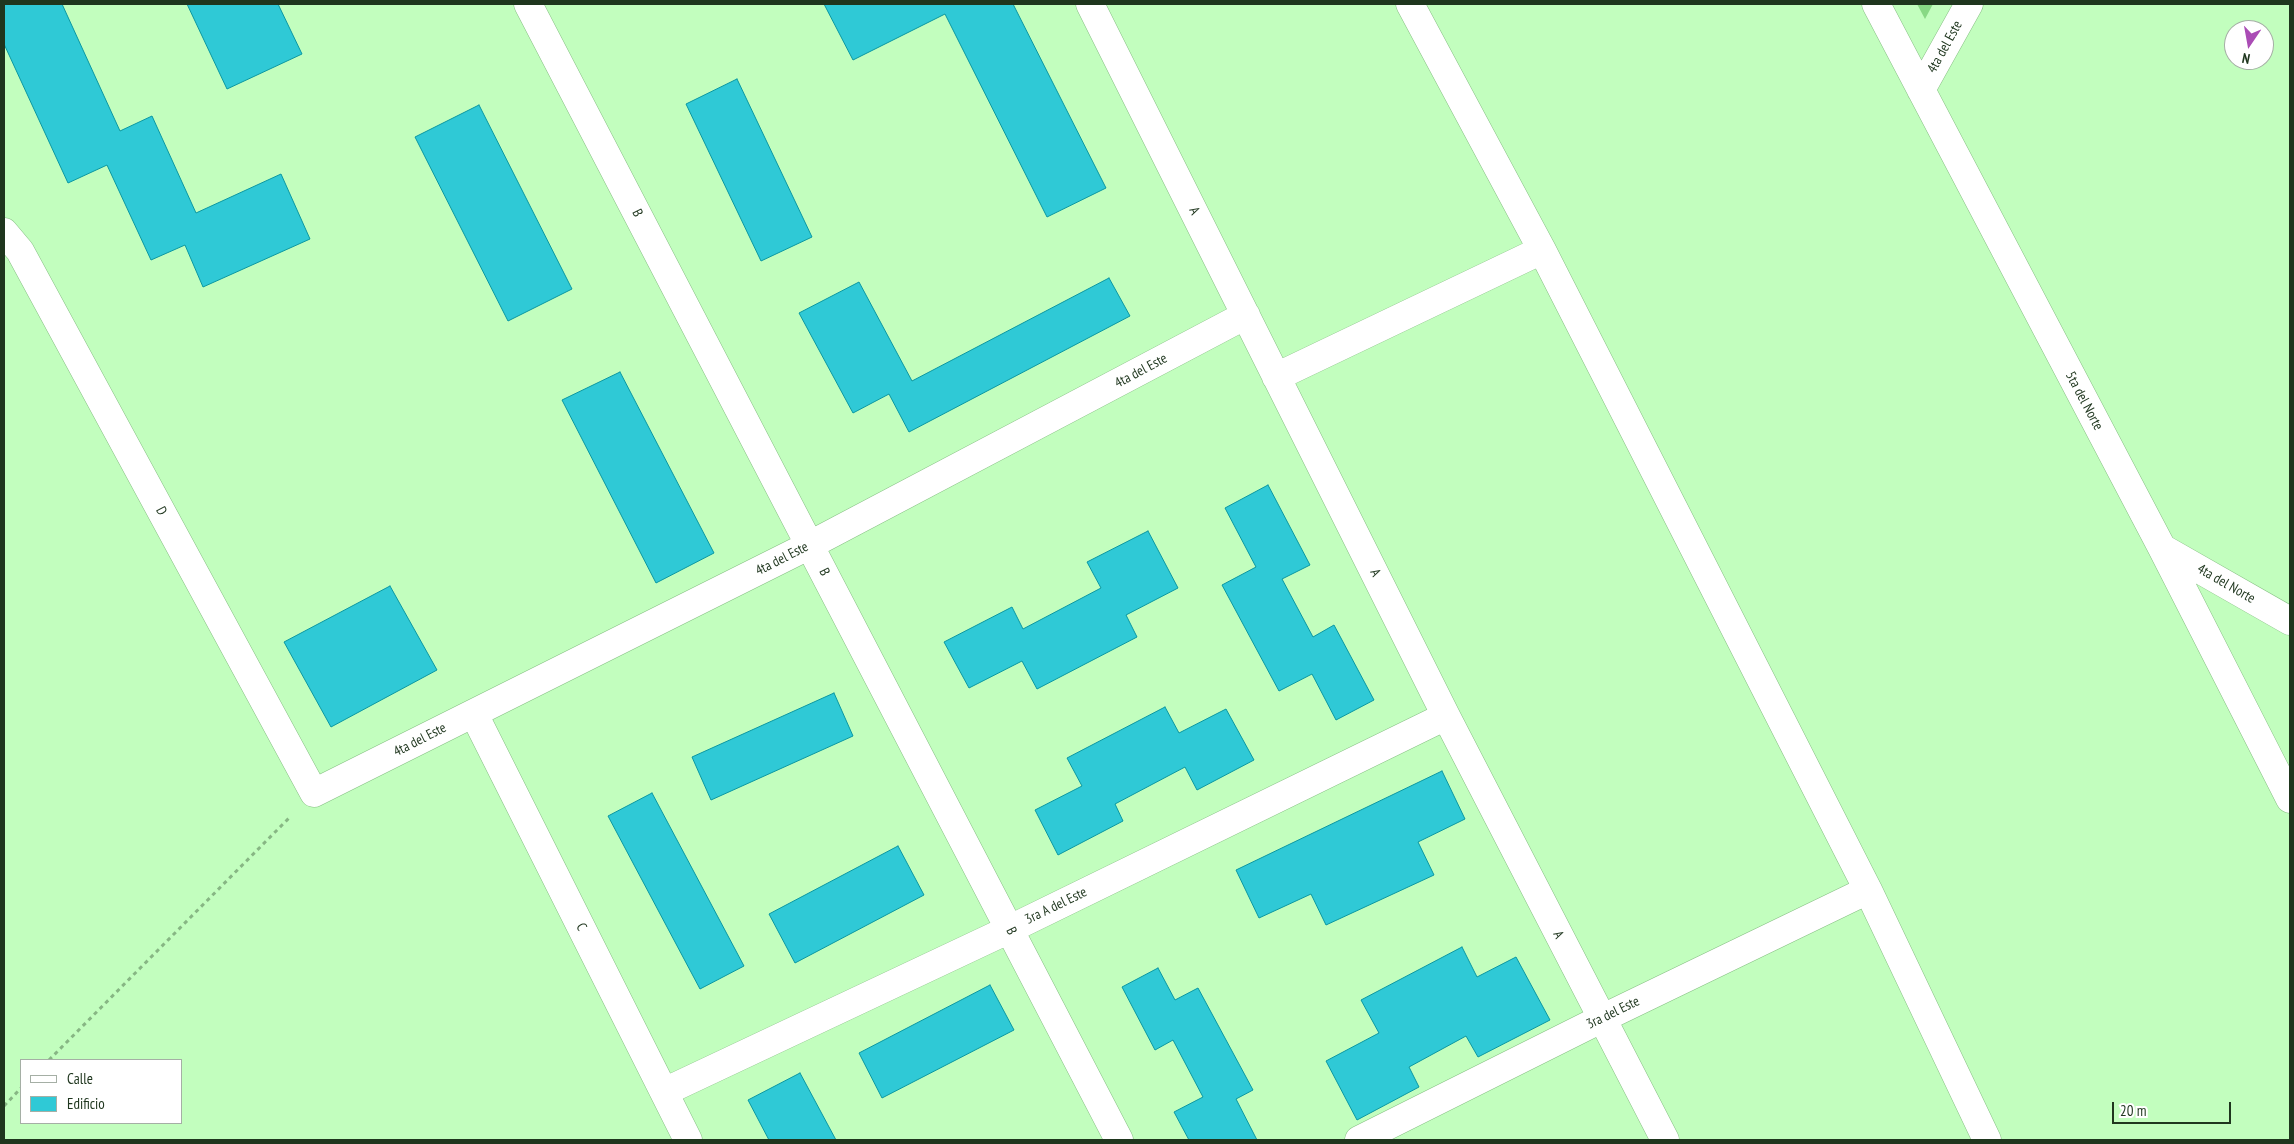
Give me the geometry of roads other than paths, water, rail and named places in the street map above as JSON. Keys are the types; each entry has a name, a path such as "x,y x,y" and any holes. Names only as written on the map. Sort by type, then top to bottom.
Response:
{"street":[{"name":"B","path":"528,4 1119,1140"},
{"name":"A","path":"1090,4 1446,716 1665,1140"},
{"path":"1410,4 1542,250 1868,890 1987,1140"},
{"name":"5ta del Norte","path":"1876,4 2162,548 2288,783"},
{"name":"4ta del Este","path":"1921,90 1969,4"},
{"name":"D","path":"4,232 20,251 314,794"},
{"path":"1276,376 1542,250"},
{"name":"4ta del Este","path":"314,794 810,545 1246,315"},
{"name":"4ta del Norte","path":"2162,548 2290,621"},
{"name":"C","path":"474,714 688,1140"},
{"name":"3ra A del Este","path":"664,1092 1010,929 1446,716"},
{"name":"3ra del Este","path":"1359,1140 1601,1019 1868,890"}]}
